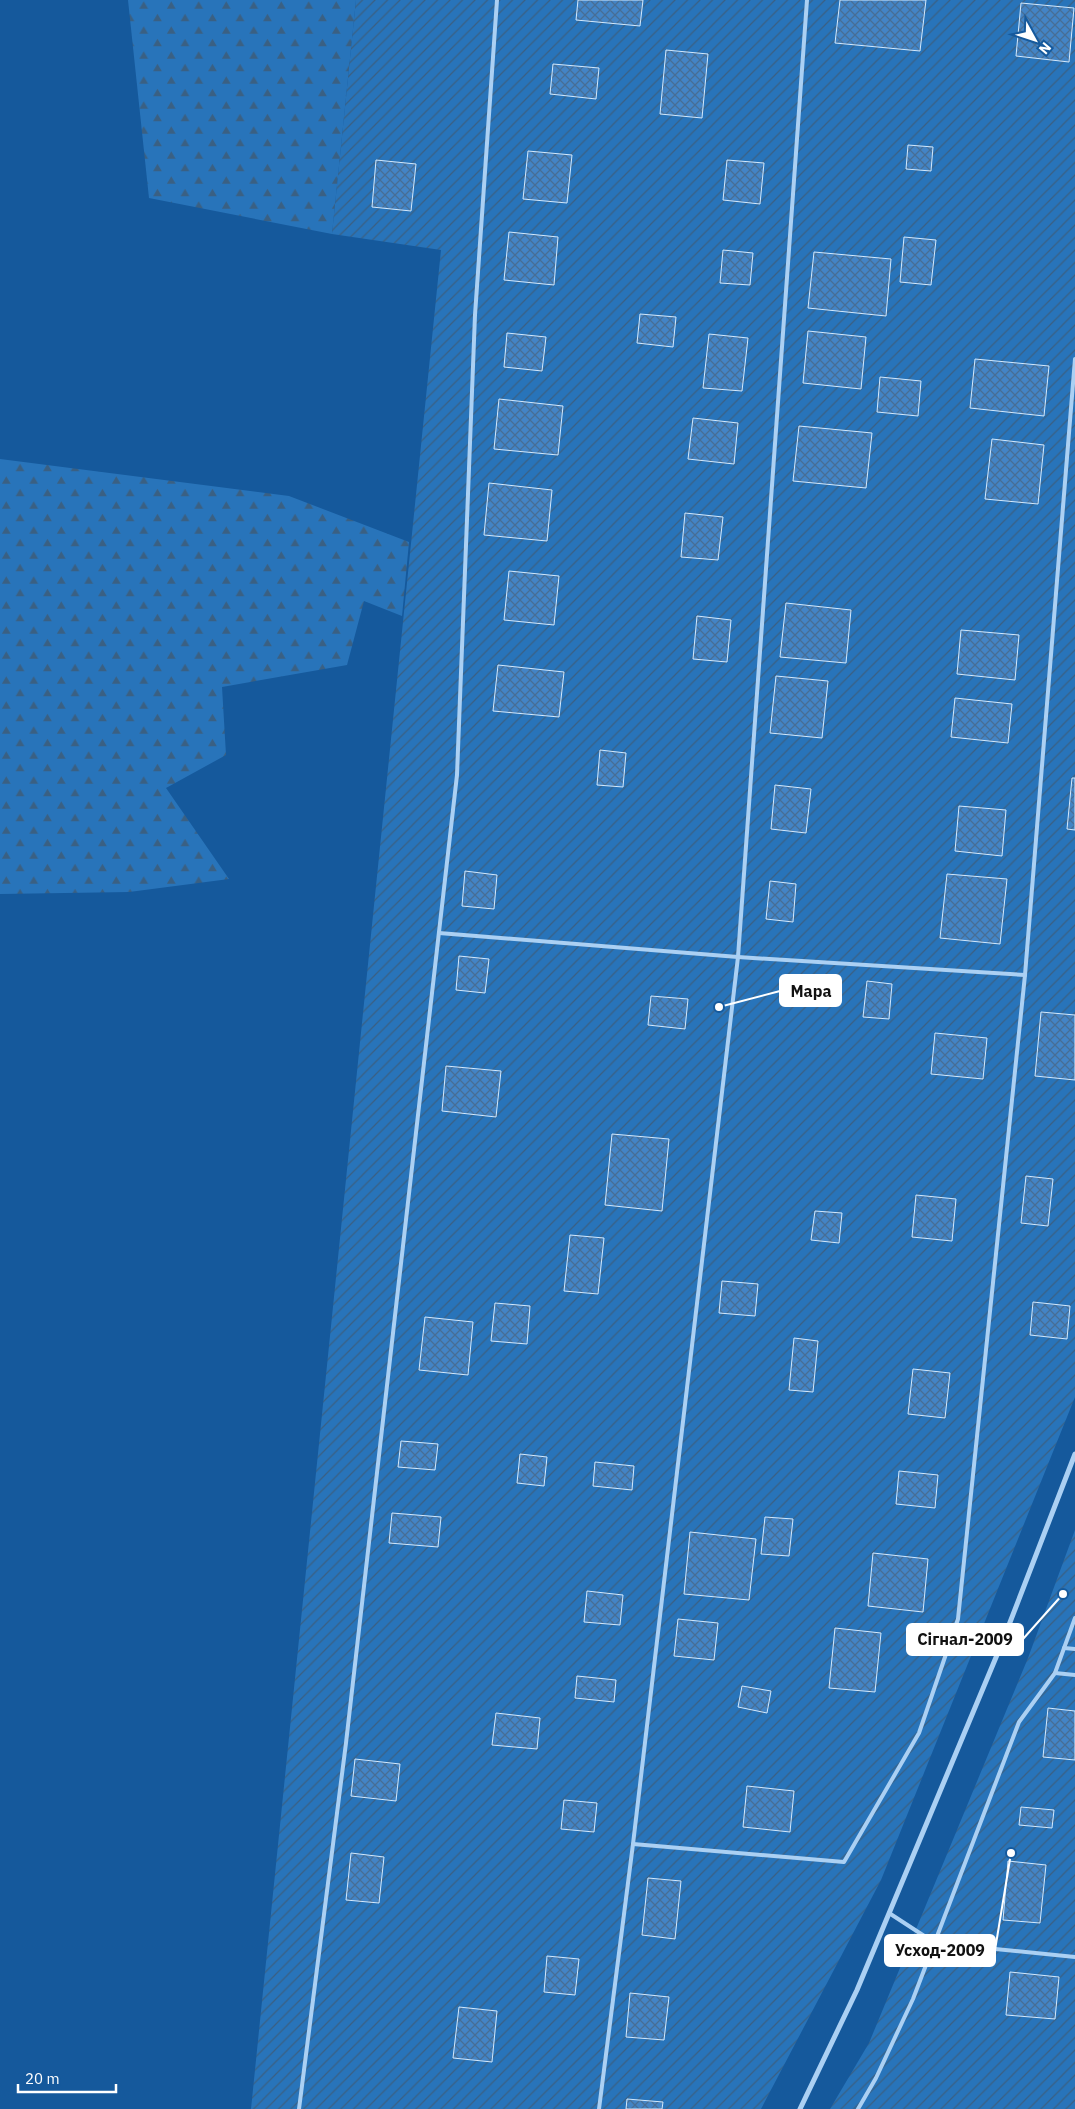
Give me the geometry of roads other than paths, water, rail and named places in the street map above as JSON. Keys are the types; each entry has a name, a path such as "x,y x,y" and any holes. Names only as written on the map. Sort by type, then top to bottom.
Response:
{"street":[{"path":"800,2109 857,1990 889,1914 1002,1643 1075,1454"}],"lane":[{"path":"299,2109 346,1743 457,774 475,315 497,0"},
{"path":"599,2109 633,1844 738,957 807,0"},
{"path":"633,1844 844,1862 919,1733 958,1619 1025,975 1075,360"},
{"path":"439,933 738,957 1025,975"},
{"path":"858,2109 876,2078 913,1999 1019,1722 1054,1673 1075,1618"},
{"path":"1064,1648 1075,1649"},
{"path":"1054,1673 1075,1675"},
{"path":"889,1914 935,1943 1075,1957"}],"place":[{"name":"Мара","path":"719,1007"},
{"name":"Сігнал-2009","path":"1063,1594"},
{"name":"Усход-2009","path":"1011,1853"}]}
